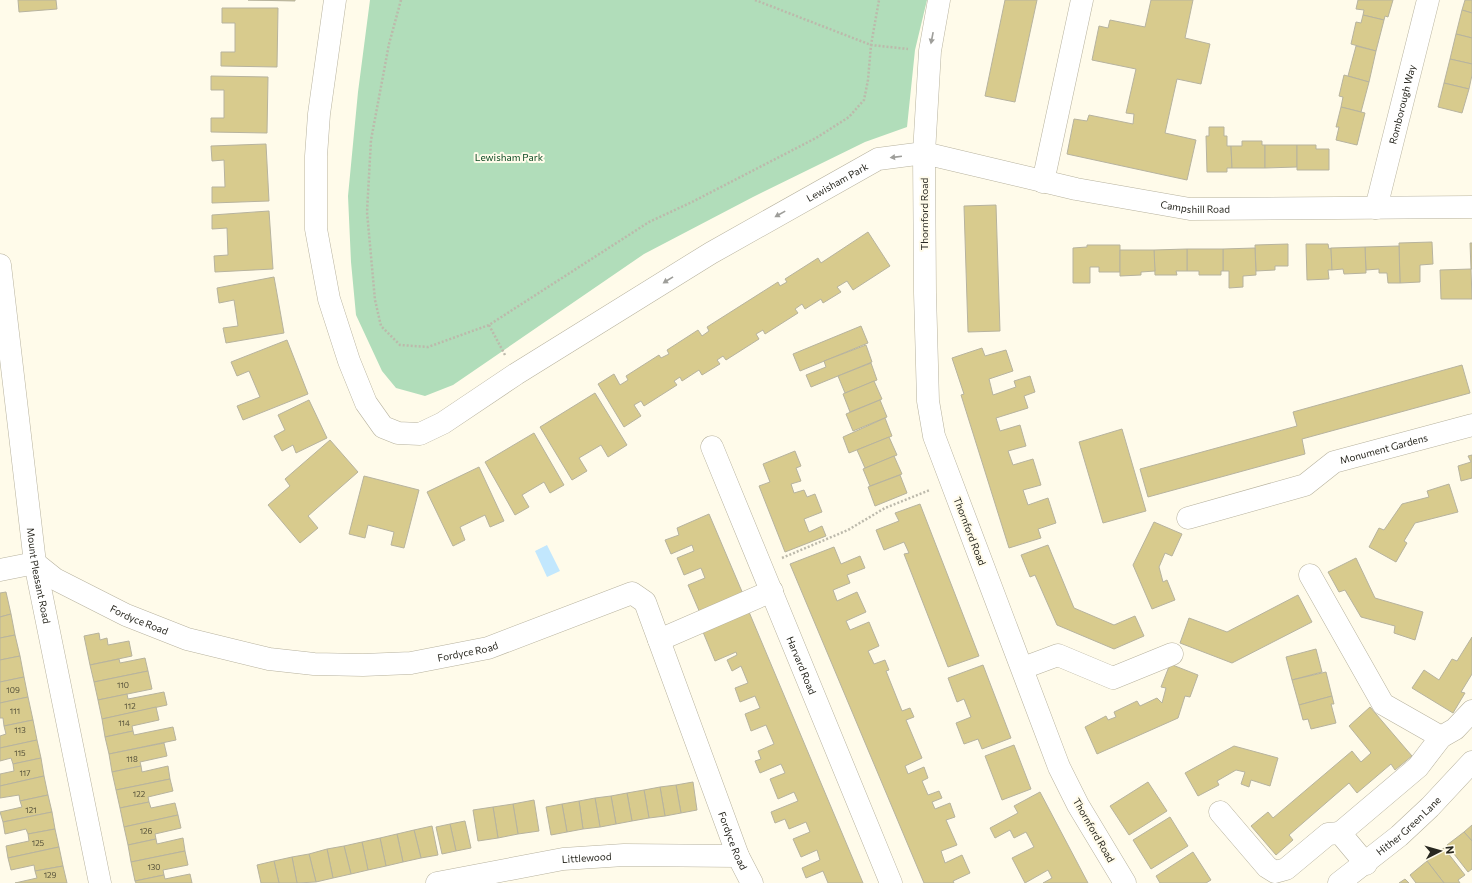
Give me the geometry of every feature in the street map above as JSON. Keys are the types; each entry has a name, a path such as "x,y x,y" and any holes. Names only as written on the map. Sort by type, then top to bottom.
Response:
{"street":[{"name":"Lewisham Park","path":"335,0 319,114 316,156 316,229 329,299 349,361 366,403 383,428 398,433 420,434 443,423 516,374 711,253 878,159 924,153"},
{"path":"924,153 930,51 939,0"},
{"path":"1043,182 1082,0"},
{"name":"Romborough Way","path":"1376,208 1428,0"},
{"name":"Campshill Road","path":"924,153 1043,182 1190,209 1472,207"},
{"name":"Thornford Road","path":"924,153 925,293 928,401 934,436 1023,668 1059,767 1078,805 1125,883"},
{"name":"Mount Pleasant Road","path":"0,265 36,563 100,883"},
{"name":"Monument Gardens","path":"1188,518 1305,485 1334,462 1472,425"},
{"name":"Harvard Road","path":"712,447 892,883"},
{"path":"0,570 36,563"},
{"name":"Fordyce Road","path":"36,563 55,579 126,615 173,633 227,650 284,661 314,664 363,665 411,663 480,649 632,593 645,602 738,856 752,883"},
{"path":"1310,575 1383,704 1441,737"},
{"path":"659,640 772,591"},
{"path":"1023,668 1058,655 1113,678 1172,654"},
{"path":"1220,812 1267,867 1275,872 1286,869 1328,834 1340,833 1418,767 1441,737 1456,729 1472,711"},
{"name":"Hither Green Lane","path":"1339,883 1366,864 1400,836 1430,807 1472,762"},
{"path":"1340,833 1366,864"},
{"name":"Littlewood","path":"437,883 563,859 624,855 738,856"}],"path":[{"path":"401,0 389,44 371,140 366,212 375,300 381,326 400,345 428,347 489,325 649,222 692,202 816,138 849,117 864,100 879,0"},
{"path":"755,0 871,46 930,51"},
{"path":"489,325 516,374"},
{"path":"761,566 848,530 885,508 952,482"}],"green space":[{"name":"Lewisham Park","path":"370,0 927,0 915,50 907,127 865,142 753,197 644,254 453,385 425,396 396,388 382,371 356,315 351,262 348,196 358,92"}],"water":[{"path":"547,545 560,571 547,577 535,551"}],"building":[{"path":"18,0 56,0 57,9 19,12"},
{"path":"248,0 295,0 295,1"},
{"path":"1005,0 1037,0 1015,102 985,96"},
{"path":"1151,0 1193,0 1185,38 1210,44 1201,84 1177,79 1165,133 1196,140 1187,180 1067,154 1074,119 1087,121 1089,115 1133,124 1134,114 1126,113 1136,69 1092,60 1099,26 1108,28 1110,20 1145,27"},
{"path":"1358,0 1393,0 1388,17 1385,16 1384,20 1363,15 1364,10 1356,9"},
{"path":"1465,0 1472,0 1472,13 1462,10"},
{"path":"222,8 278,8 277,67 221,66 221,52 235,52 235,23 222,23"},
{"path":"1462,10 1472,13 1472,38 1456,34"},
{"path":"1363,15 1384,20 1376,51 1351,44 1356,22 1361,23"},
{"path":"1456,34 1472,38 1472,64 1450,59"},
{"path":"1356,46 1376,51 1369,82 1348,76"},
{"path":"1450,59 1472,64 1472,75 1469,89 1444,83"},
{"path":"1344,75 1369,82 1361,112 1341,107 1343,97 1339,96"},
{"path":"211,76 268,77 267,133 211,132 211,118 224,118 224,90 211,90"},
{"path":"1444,83 1469,89 1462,113 1438,107"},
{"path":"1341,107 1365,113 1357,145 1336,140 1339,127 1336,127"},
{"path":"1209,127 1224,127 1224,136 1227,136 1227,146 1231,146 1232,168 1227,168 1227,172 1207,172 1206,136 1209,136"},
{"path":"1242,141 1262,141 1262,145 1265,145 1265,168 1232,168 1231,146 1242,146"},
{"path":"266,144 269,201 212,203 212,187 225,187 224,160 212,161 211,146"},
{"path":"1265,145 1297,145 1297,167 1265,168"},
{"path":"1297,145 1316,145 1316,149 1329,149 1329,170 1297,170"},
{"path":"996,205 1000,331 968,332 964,206"},
{"path":"269,211 273,269 215,272 214,256 228,255 227,228 212,229 212,215"},
{"path":"868,232 890,266 853,290 847,281 837,287 841,292 823,303 821,299 805,309 802,304 795,309 798,313 765,334 763,330 756,334 759,339 726,360 723,356 717,360 720,364 702,375 699,370 682,381 680,377 674,381 677,385 644,406 641,401 634,405 641,416 624,427 598,384 614,374 620,385 628,380 626,376 659,355 661,358 669,354 667,350 698,330 702,336 709,331 707,327 778,282 780,286 787,282 785,279 818,258 821,263"},
{"path":"1432,242 1433,264 1420,265 1420,282 1400,283 1399,243"},
{"path":"1470,243 1472,243 1472,269 1471,269"},
{"path":"1288,244 1288,266 1275,266 1275,270 1256,271 1255,245"},
{"path":"1306,244 1328,244 1329,249 1331,248 1332,270 1328,270 1329,279 1307,280"},
{"path":"1087,245 1120,245 1120,272 1099,272 1099,267 1090,267 1090,283 1073,283 1073,248 1087,247"},
{"path":"1399,246 1400,283 1388,283 1387,273 1379,273 1379,269 1366,270 1365,247"},
{"path":"1365,247 1366,273 1344,274 1343,269 1332,270 1331,248"},
{"path":"1255,248 1256,275 1243,276 1243,287 1229,288 1229,271 1223,271 1223,249"},
{"path":"1187,249 1223,249 1223,271 1221,271 1221,275 1199,275 1199,271 1187,271"},
{"path":"1187,249 1187,271 1176,271 1177,275 1155,275 1154,250"},
{"path":"1120,250 1154,250 1155,271 1141,272 1141,275 1120,276"},
{"path":"1471,269 1472,299 1441,299 1440,270"},
{"path":"274,277 284,333 226,343 223,328 238,326 234,300 219,303 217,288"},
{"path":"861,326 868,343 800,371 793,354"},
{"path":"287,340 308,394 243,420 237,406 260,397 249,371 237,376 231,362"},
{"path":"866,345 872,362 811,387 806,375 826,367 824,361"},
{"path":"982,348 985,356 1006,350 1013,371 989,379 993,395 1016,387 1014,381 1030,376 1035,392 1024,396 1028,408 996,418 1000,431 1020,425 1026,446 1008,451 1013,465 1033,459 1041,485 1023,490 1028,505 1048,498 1056,523 1038,529 1041,538 1009,548 961,395 964,394 952,358"},
{"path":"871,363 877,380 845,393 838,376"},
{"path":"1462,365 1470,393 1302,439 1305,454 1148,497 1140,469 1297,426 1293,412"},
{"path":"874,381 882,399 850,412 843,394"},
{"path":"595,393 627,445 608,457 601,445 579,458 587,471 572,480 540,427"},
{"path":"309,400 327,438 296,453 293,445 282,451 274,436 285,430 278,415"},
{"path":"880,400 887,417 853,431 846,414"},
{"path":"885,418 892,436 849,453 843,437"},
{"path":"1122,429 1146,511 1103,523 1079,442"},
{"path":"534,433 564,485 550,493 544,482 522,495 529,507 515,515 485,462"},
{"path":"889,437 897,455 865,468 857,450"},
{"path":"330,440 358,472 308,516 318,528 300,543 268,505 290,486 285,479"},
{"path":"795,451 801,466 796,468 801,481 791,484 794,493 804,490 807,497 815,494 822,512 804,519 809,532 822,526 826,536 785,552 759,486 770,482 763,464"},
{"path":"1472,455 1472,478 1461,481 1458,466 1471,462 1468,456"},
{"path":"894,456 902,474 870,486 863,469"},
{"path":"479,467 504,521 490,527 485,515 460,527 465,540 453,546 427,492"},
{"path":"900,475 907,493 875,506 868,487"},
{"path":"364,476 419,490 404,548 391,545 394,532 368,525 365,538 349,534"},
{"path":"1449,484 1458,512 1415,523 1404,541 1407,543 1396,562 1369,547 1379,528 1384,530 1402,504 1429,497 1427,491"},
{"path":"920,504 979,656 948,667 904,554 909,553 904,542 884,550 876,530 899,521 895,513"},
{"path":"709,514 743,594 700,613 688,585 705,578 701,568 684,575 677,558 694,551 692,545 671,554 665,540 679,535 677,528"},
{"path":"1154,522 1182,534 1172,556 1165,553 1159,567 1163,582 1167,580 1175,600 1152,609 1133,565"},
{"path":"1048,545 1074,608 1114,625 1135,616 1144,636 1114,649 1057,625 1035,575 1030,577 1021,555"},
{"path":"834,547 841,564 860,556 865,568 847,575 850,583 833,590 837,601 857,592 866,612 846,621 850,630 869,622 879,646 868,651 874,664 885,660 889,670 886,671 902,711 910,708 914,717 906,720 922,758 905,766 908,774 924,767 928,778 922,781 928,795 939,791 942,798 932,802 935,809 950,803 955,817 946,820 957,845 941,851 945,863 962,855 970,873 953,881 954,883 924,883 790,564"},
{"path":"1356,558 1375,598 1423,612 1415,640 1394,633 1395,626 1361,617 1345,590 1339,592 1328,572"},
{"path":"6,592 11,614 0,617 0,593"},
{"path":"1298,595 1312,622 1232,663 1180,643 1189,618 1227,632"},
{"path":"749,612 863,883 828,883 823,871 806,878 802,868 820,860 817,850 801,857 793,839 810,832 806,822 789,829 785,819 775,823 771,812 798,801 794,792 778,799 770,779 785,773 781,764 760,773 755,761 761,759 758,751 774,744 766,725 751,731 745,714 760,708 755,696 740,702 735,688 748,683 741,666 732,671 727,660 737,655 736,652 715,661 703,632"},
{"path":"11,614 15,635 0,638 0,617"},
{"path":"99,633 100,640 107,638 108,645 129,641 132,656 90,665 84,636"},
{"path":"15,635 20,656 0,660 0,638"},
{"path":"1472,637 1472,674 1461,692 1465,693 1453,713 1412,688 1424,670 1439,680 1452,659 1457,661"},
{"path":"1316,649 1322,672 1292,680 1286,657"},
{"path":"20,656 24,677 0,682 0,660"},
{"path":"145,658 148,671 94,682 90,665 119,659 120,663"},
{"path":"1170,664 1198,675 1190,697 1185,696 1178,718 1097,754 1085,727 1106,716 1108,720 1116,717 1114,712 1137,701 1140,706 1157,698 1162,703 1166,688 1161,687"},
{"path":"983,665 1011,738 982,749 978,739 964,744 956,723 971,717 964,699 957,702 948,678"},
{"path":"148,671 152,689 98,700 94,682"},
{"path":"1326,672 1332,696 1299,705 1292,680"},
{"path":"24,677 28,697 0,703 0,682"},
{"path":"164,692 167,705 102,719 98,700 127,694 128,699"},
{"path":"1332,696 1334,704 1331,704 1336,723 1311,729 1308,719 1303,720 1299,705"},
{"path":"28,697 33,720 4,726 3,718 0,718 0,703"},
{"path":"156,707 159,720 132,726 133,731 105,737 102,719"},
{"path":"1370,707 1412,756 1395,770 1391,764 1357,793 1349,783 1289,835 1293,840 1276,855 1251,826 1268,812 1273,818 1352,751 1361,762 1371,753 1349,726"},
{"path":"33,720 37,740 0,748 0,736 6,734 4,726"},
{"path":"173,727 176,740 109,754 105,737 133,731 134,735"},
{"path":"37,740 41,758 13,764 11,758 0,761 0,748"},
{"path":"164,743 167,756 140,762 141,766 112,772 109,754"},
{"path":"1014,745 1031,789 1002,800 985,756"},
{"path":"1234,746 1278,758 1270,786 1251,780 1249,787 1241,784 1245,772 1236,770 1217,781 1219,785 1198,796 1185,773"},
{"path":"41,758 44,776 0,786 0,774 14,771 13,764"},
{"path":"141,766 142,772 168,766 170,779 116,790 112,772"},
{"path":"44,776 48,795 20,801 19,795 0,798 0,786"},
{"path":"170,779 173,791 148,797 149,802 120,808 116,790"},
{"path":"693,782 697,810 681,813 676,785"},
{"path":"1148,782 1167,811 1129,835 1110,806"},
{"path":"676,785 681,813 665,816 660,787"},
{"path":"660,787 665,816 649,818 644,790"},
{"path":"644,790 649,818 632,821 627,793"},
{"path":"1040,792 1088,883 1043,883 1052,878 1048,870 1025,883 1012,858 1034,847 1026,832 1014,838 1010,830 995,838 990,828 1018,813 1014,806"},
{"path":"627,793 632,821 616,824 611,796"},
{"path":"48,795 52,812 3,822 0,812 22,807 20,801"},
{"path":"611,796 616,824 600,827 595,798"},
{"path":"595,798 600,827 583,829 579,801"},
{"path":"534,800 539,831 518,834 513,804"},
{"path":"579,801 583,829 567,832 562,804"},
{"path":"149,802 151,808 175,803 178,815 124,827 120,808"},
{"path":"513,804 518,834 498,838 493,807"},
{"path":"562,804 567,832 551,835 546,807"},
{"path":"493,807 498,838 478,841 473,810"},
{"path":"52,812 55,829 28,834 26,829 5,834 3,822"},
{"path":"178,815 181,828 155,834 156,839 128,845 124,827"},
{"path":"1170,817 1188,846 1151,869 1133,840"},
{"path":"465,821 471,848 456,851 450,824"},
{"path":"450,824 456,851 442,854 436,827"},
{"path":"1472,825 1472,841 1464,832"},
{"path":"432,826 438,855 421,858 414,830"},
{"path":"55,829 59,847 8,858 6,846 29,841 28,834"},
{"path":"414,830 421,858 403,862 397,834"},
{"path":"1464,832 1472,841 1472,869 1468,872 1447,845"},
{"path":"397,834 403,862 386,866 380,838"},
{"path":"183,838 185,851 131,862 128,845 156,839 157,844"},
{"path":"380,838 386,866 368,870 362,842"},
{"path":"362,842 368,870 351,874 344,846"},
{"path":"344,846 351,874 333,878 327,849"},
{"path":"59,847 63,866 35,871 34,865 11,870 8,858"},
{"path":"1444,848 1465,875 1458,880 1460,883 1444,883 1427,861"},
{"path":"327,849 333,878 316,882 309,854"},
{"path":"185,851 188,865 163,870 164,875 135,881 131,862"},
{"path":"1193,852 1211,880 1206,883 1160,883 1156,876"},
{"path":"309,854 316,882 297,883 292,857"},
{"path":"292,857 297,883 279,883 274,861"},
{"path":"274,861 279,883 261,883 257,865"},
{"path":"1427,861 1444,883 1416,883 1410,875"},
{"path":"63,866 67,883 15,883 37,878 35,871"},
{"path":"190,874 192,883 136,883 135,881 164,875 165,879"},
{"path":"1405,879 1409,883 1399,883"}]}
